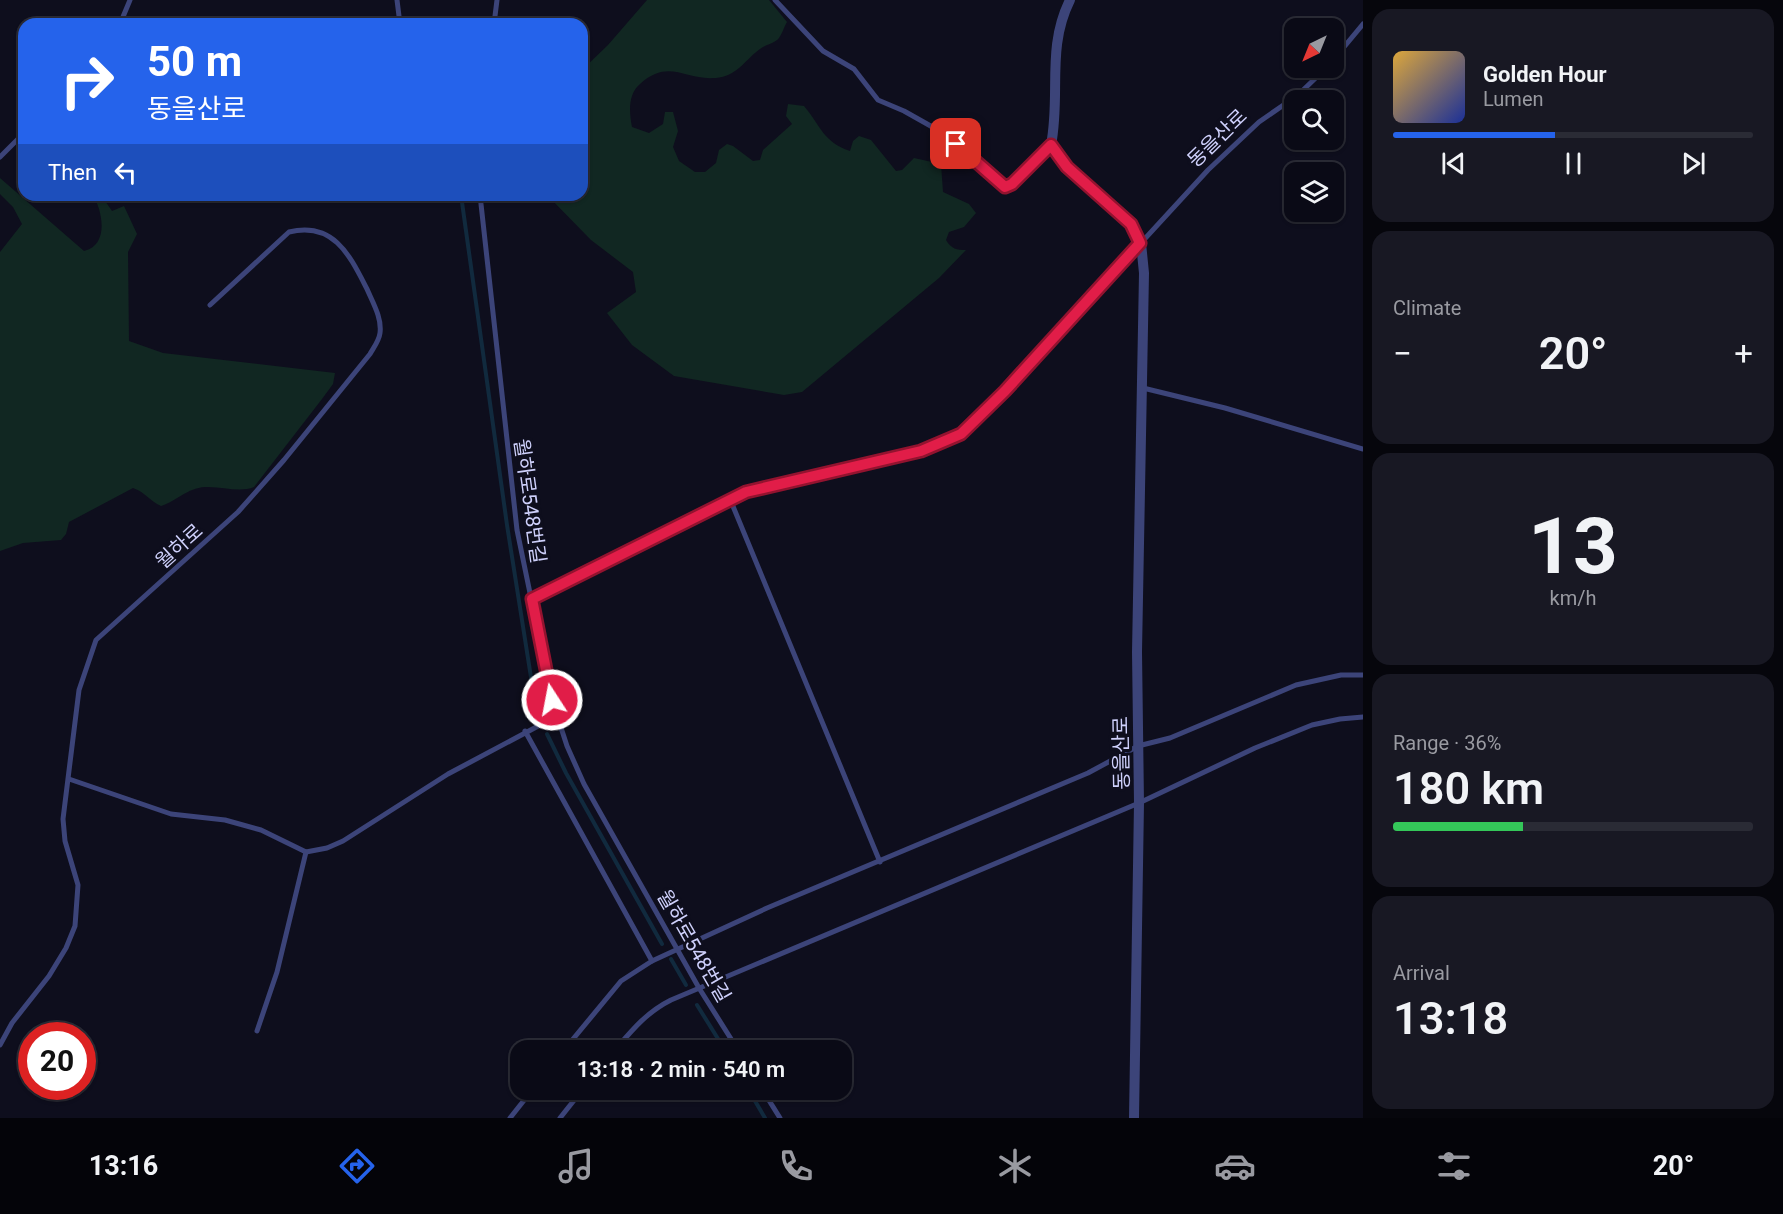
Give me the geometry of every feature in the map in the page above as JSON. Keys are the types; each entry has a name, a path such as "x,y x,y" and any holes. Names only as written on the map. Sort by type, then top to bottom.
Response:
{"street":[{"path":"1051,145 1056,105 1054,54 1057,31 1070,0"},
{"name":"동을산로","path":"1051,145 1067,167 1131,224 1140,243 1144,273 1137,652 1139,802 1134,1118"}],"lane":[{"path":"122,18 130,0"},
{"path":"397,0 399,18"},
{"path":"495,18 497,0"},
{"path":"775,0 823,51 854,69 872,96 936,129 971,154 999,184 1005,187 1012,184 1051,145"},
{"path":"1344,47 1363,24"},
{"name":"동을산로","path":"532,599 729,499 780,482 921,451 961,434 1005,391 1140,243 1235,144 1259,122 1308,87 1317,78"},
{"path":"0,157 18,140"},
{"name":"월하로548번길","path":"481,201 507,458 517,530 557,716 584,784 699,988 732,1040"},
{"name":"월하로","path":"0,1045 12,1023 49,976 66,948 75,926 78,885 65,841 63,819 79,690 96,640 238,512 284,460 370,354 381,331 376,308 344,248 319,231 302,229 289,232 210,305"},
{"path":"1143,388 1225,408 1363,449"},
{"path":"729,499 880,862"},
{"path":"572,1040 621,981 652,961 1088,773 1138,746 1170,738 1296,686 1341,675 1363,675"},
{"path":"69,778 171,814 225,820 261,830 306,852 327,848 343,840 448,774 557,716"},
{"path":"624,1040 653,1009 699,988 1139,802 1254,748 1312,725 1340,718 1363,717"},
{"path":"525,731 652,961"},
{"path":"256,1030 277,972 306,852"},
{"path":"510,1118 524,1100"},
{"path":"560,1118 575,1100"},
{"path":"769,1100 780,1118"}],"green space":[{"path":"647,0 769,0 787,22 777,40 763,47 729,75 722,77 699,77 670,71 651,76 633,93 630,104 632,127 649,133 663,124 665,112 673,112 678,131 673,147 679,161 695,172 705,172 716,163 719,150 727,144 753,161 760,160 763,150 792,124 786,116 788,104 804,106 823,133 834,143 850,151 853,141 859,136 871,140 896,171 902,170 914,158 941,164 943,192 969,204 976,213 964,227 949,232 946,240 952,247 966,250 939,278 802,392 784,395 674,376 632,345 607,313 636,292 633,272 591,240 553,201 588,201 588,64"},
{"path":"0,178 18,194 18,201 26,201 84,251 92,248 97,242 102,227 96,201 105,201 112,211 124,206 137,234 128,252 129,341 163,353 335,373 333,384 254,487 248,489 199,488 161,506 133,488 69,522 66,534 61,540 23,543 0,551 0,252 22,224 13,207 0,194"}],"waterway":[{"path":"462,201 507,525 533,690 540,714"},
{"path":"547,734 566,773 662,944"},
{"path":"671,959 686,985"},
{"path":"697,1005 719,1040"},
{"path":"754,1100 765,1118"}],"route":[{"path":"552,700 532,599 746,492 780,482 921,451 952,440 985,412 1140,243 1137,232 1131,224 1067,167 1051,145 1012,184 1005,187 999,184 971,154 956,144"}]}
